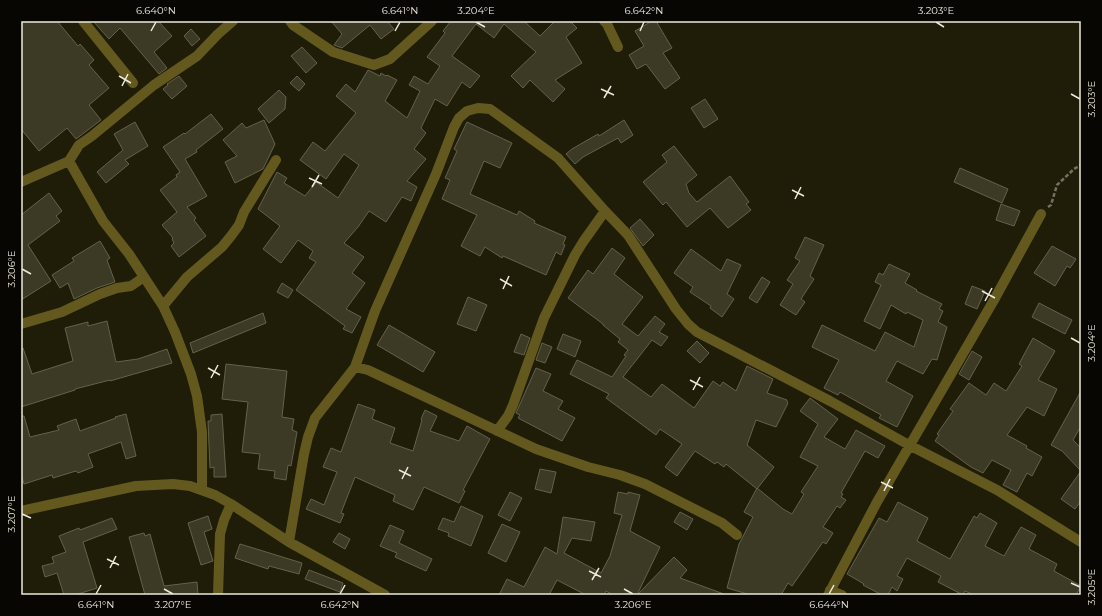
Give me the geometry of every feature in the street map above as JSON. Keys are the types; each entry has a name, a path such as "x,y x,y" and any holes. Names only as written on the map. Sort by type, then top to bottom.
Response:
{"street":[{"path":"83,21 132,83"},
{"path":"21,182 69,161 79,145 150,89 197,56 233,21"},
{"path":"290,21 293,25 334,52 374,65 390,59 432,21"},
{"path":"604,21 607,24 618,47"},
{"path":"289,542 308,438 315,418 355,367 375,311 436,174 454,127 459,118 467,111 478,108 490,109 558,158 605,212 628,235 676,309 696,332 997,490 1081,542"},
{"path":"163,306 187,277 222,247 231,236 239,225 244,212 276,160"},
{"path":"69,161 103,221 129,254 163,306 191,374 197,396 202,432 202,490"},
{"path":"497,431 508,416 513,405 544,318 575,255 605,212"},
{"path":"842,595 829,593 909,445 994,300 1041,214"},
{"path":"21,324 62,312 100,294 117,288 130,286 144,277"},
{"path":"355,367 368,370 536,449 588,467 620,475 645,484 722,523 737,535"},
{"path":"21,511 136,486 173,484 190,486 231,504 289,542 385,595"},
{"path":"218,595 220,534 231,504"}],"path":[{"path":"1041,214 1050,205 1057,185 1081,165"}],"building":[{"path":"21,21 57,21 78,46 80,44 94,60 89,65 109,88 89,105 101,120 76,139 67,128 39,151 21,129"},
{"path":"93,21 158,21 172,36 154,52 167,68 159,74 120,28 109,39"},
{"path":"331,21 387,21 394,29 381,39 370,25 342,48 334,45 342,34"},
{"path":"451,21 524,21 540,36 555,21 570,21 577,28 566,37 582,63 555,80 565,89 553,102 530,80 523,88 511,76 536,52 504,24 494,38 476,24 452,56 480,76 470,88 462,82 447,106 435,99 421,128 426,133 414,149 426,159 407,181 417,187 411,201 402,197 386,222 369,211 344,243 364,257 352,273 365,283 346,309 361,317 352,333 343,329 345,326 296,290 316,262 309,258 313,251 298,240 281,263 263,249 280,226 258,209 277,172 287,178 284,183 305,196 316,182 338,198 359,165 344,154 326,179 300,160 313,142 325,151 356,113 336,96 346,84 355,92 368,70 380,76 381,73 397,80 385,101 407,118 420,91 409,85 414,76 428,84 440,66 427,57 445,33 443,31"},
{"path":"652,21 656,21 672,48 663,53 680,78 665,89 646,64 637,69 629,55 644,46 635,31"},
{"path":"191,29 200,39 192,46 184,36"},
{"path":"302,47 317,63 306,73 291,56"},
{"path":"179,76 187,86 172,99 163,89 168,85 167,84"},
{"path":"297,76 305,84 299,91 290,83"},
{"path":"279,90 286,97 285,109 269,123 258,109"},
{"path":"705,99 718,119 704,128 691,108"},
{"path":"211,114 223,129 196,150 197,152 185,159 207,196 187,207 196,218 194,220 206,236 179,257 171,246 174,243 173,238 162,225 177,212 160,190 177,177 176,175 180,172 163,147 184,133 185,134"},
{"path":"264,120 275,144 263,169 235,183 225,162 237,156 223,140 242,123 246,128"},
{"path":"624,120 633,135 621,143 618,138 583,157 575,164 566,154 572,149 598,134 599,136"},
{"path":"135,122 148,146 125,160 129,164 106,183 97,172 123,150 114,134"},
{"path":"467,122 512,143 500,168 484,161 470,194 517,215 519,211 535,221 534,223 566,237 561,255 556,252 546,275 503,256 502,258 485,247 480,256 461,246 477,215 442,199 450,180 445,178 457,151 454,149"},
{"path":"674,146 697,175 686,184 689,193 697,202 730,176 749,202 746,204 751,210 728,228 710,208 687,227 666,202 663,205 643,182 667,162 662,155"},
{"path":"960,168 1008,189 1002,203 954,182"},
{"path":"49,193 62,211 56,216 60,221 28,245 51,281 21,300 21,215"},
{"path":"1001,204 1020,211 1014,226 996,220"},
{"path":"640,219 654,235 643,246 630,228"},
{"path":"805,237 824,245 810,276 814,279 801,299 805,302 796,315 780,305 793,284 787,280 800,261 795,258"},
{"path":"100,241 110,258 107,260 115,282 97,288 74,299 68,283 60,288 52,275 74,261 72,258"},
{"path":"1052,246 1076,259 1070,268 1067,266 1055,286 1034,273"},
{"path":"612,248 625,258 614,274 643,297 622,324 638,336 655,316 665,324 659,332 668,337 661,346 652,340 623,377 651,397 662,384 694,408 713,381 720,386 723,382 736,391 747,366 773,379 767,393 787,400 788,403 776,427 756,420 747,445 774,467 757,489 726,464 724,467 717,462 715,464 695,451 677,476 665,467 682,444 660,429 656,435 606,398 609,394 570,374 577,360 612,377 626,356 624,355 628,350 618,342 620,339 603,324 568,298 588,270 593,274"},
{"path":"691,249 721,271 727,259 741,265 727,294 734,299 722,317 710,308 711,306 690,292 693,287 674,273"},
{"path":"889,264 910,274 905,283 917,290 916,291 942,304 939,309 943,311 938,322 947,327 937,360 932,359 923,374 897,361 886,381 913,396 897,427 879,418 881,415 840,392 838,395 824,388 839,360 812,347 822,325 875,351 885,332 914,347 923,320 907,312 906,314 891,305 880,329 864,321 881,285 875,282 879,273 883,275"},
{"path":"762,277 770,282 757,303 749,298"},
{"path":"282,283 293,290 288,298 277,292"},
{"path":"972,286 985,291 977,309 965,304"},
{"path":"468,297 487,305 476,331 457,324"},
{"path":"1039,303 1072,320 1065,334 1032,317"},
{"path":"263,313 266,323 193,353 190,343"},
{"path":"107,321 116,362 138,359 167,349 172,363 110,381 75,389 21,407 21,348 23,348 32,374 73,361 65,328 88,322 88,326"},
{"path":"389,325 435,352 423,372 377,345"},
{"path":"521,334 530,338 524,355 514,352"},
{"path":"563,334 581,341 575,357 557,349"},
{"path":"1033,338 1055,351 1038,380 1057,389 1044,416 1027,407 1007,435 1027,446 1026,448 1042,457 1032,476 1027,473 1017,492 1003,485 1011,470 992,460 983,473 971,467 935,441 939,435 937,434 953,411 950,409 969,383 986,395 994,383 1006,391 1022,366 1019,364"},
{"path":"697,341 709,353 700,363 687,351"},
{"path":"542,343 552,347 545,363 536,360"},
{"path":"972,351 982,357 969,380 959,374"},
{"path":"226,364 287,371 282,417 294,419 292,430 297,432 291,466 288,465 286,480 274,478 275,471 258,469 260,454 242,452 248,402 222,399"},
{"path":"536,368 551,374 543,391 563,401 558,409 575,418 562,441 518,418 520,415 516,413"},
{"path":"1081,391 1081,426 1073,440 1081,448 1081,471 1062,451 1051,445"},
{"path":"810,398 838,419 824,437 845,449 856,430 885,446 878,458 865,451 841,493 843,494 841,497 846,500 840,508 837,506 823,527 833,533 826,544 823,542 792,586 788,583 781,595 751,595 727,588 739,544 753,517 744,512 757,488 783,509 792,514 804,494 801,492 818,466 800,457 818,424 800,411"},
{"path":"358,404 375,410 372,419 395,428 390,443 413,451 422,420 421,419 425,410 437,416 430,431 459,441 467,426 490,439 463,490 465,491 459,503 424,487 413,510 393,501 395,495 355,477 341,513 344,514 340,523 306,509 311,499 324,505 337,472 323,467 331,448 341,452"},
{"path":"126,414 136,456 126,459 121,442 88,454 93,467 78,473 76,471 53,478 52,475 24,484 21,474 21,416 24,416 30,437 59,430 57,426 76,419 80,431"},
{"path":"222,414 226,477 214,477 214,467 210,468 208,421 211,421 211,415"},
{"path":"540,469 556,472 551,493 535,489"},
{"path":"1081,471 1081,501 1075,509 1061,499"},
{"path":"510,492 522,498 510,521 498,515"},
{"path":"618,492 628,494 628,492 640,495 630,531 660,547 637,595 613,595 606,591 604,595 586,595 557,580 549,595 499,595 507,579 524,587 545,547 557,554 563,517 595,522 591,541 572,538 564,553 601,573 610,556 622,515 614,513"},
{"path":"898,502 928,518 917,541 950,559 974,516 977,518 980,513 997,523 985,546 1004,556 1021,527 1036,535 1029,549 1057,564 1054,571 1081,586 1076,595 974,595 965,591 963,595 938,582 941,576 907,558 897,576 903,579 897,591 892,587 888,595 882,595 863,585 864,584 847,574 879,518 887,522"},
{"path":"461,506 483,516 471,546 448,536 449,533 438,529 443,518 454,522"},
{"path":"680,512 693,519 687,530 674,522"},
{"path":"208,516 212,529 204,532 213,561 201,565 188,523"},
{"path":"112,518 117,529 83,542 97,588 75,595 64,595 57,573 45,577 42,566 54,563 52,557 66,552 59,536"},
{"path":"502,524 520,532 506,562 488,553"},
{"path":"390,525 404,531 399,543 432,559 426,571 395,557 397,553 380,546"},
{"path":"144,533 145,536 150,534 164,586 197,582 198,595 145,595 129,537"},
{"path":"339,533 350,539 345,549 333,542"},
{"path":"240,544 302,563 299,574 269,566 268,569 235,558"},
{"path":"674,557 687,570 680,578 724,595 637,595"},
{"path":"309,570 343,583 340,592 305,579"}]}
